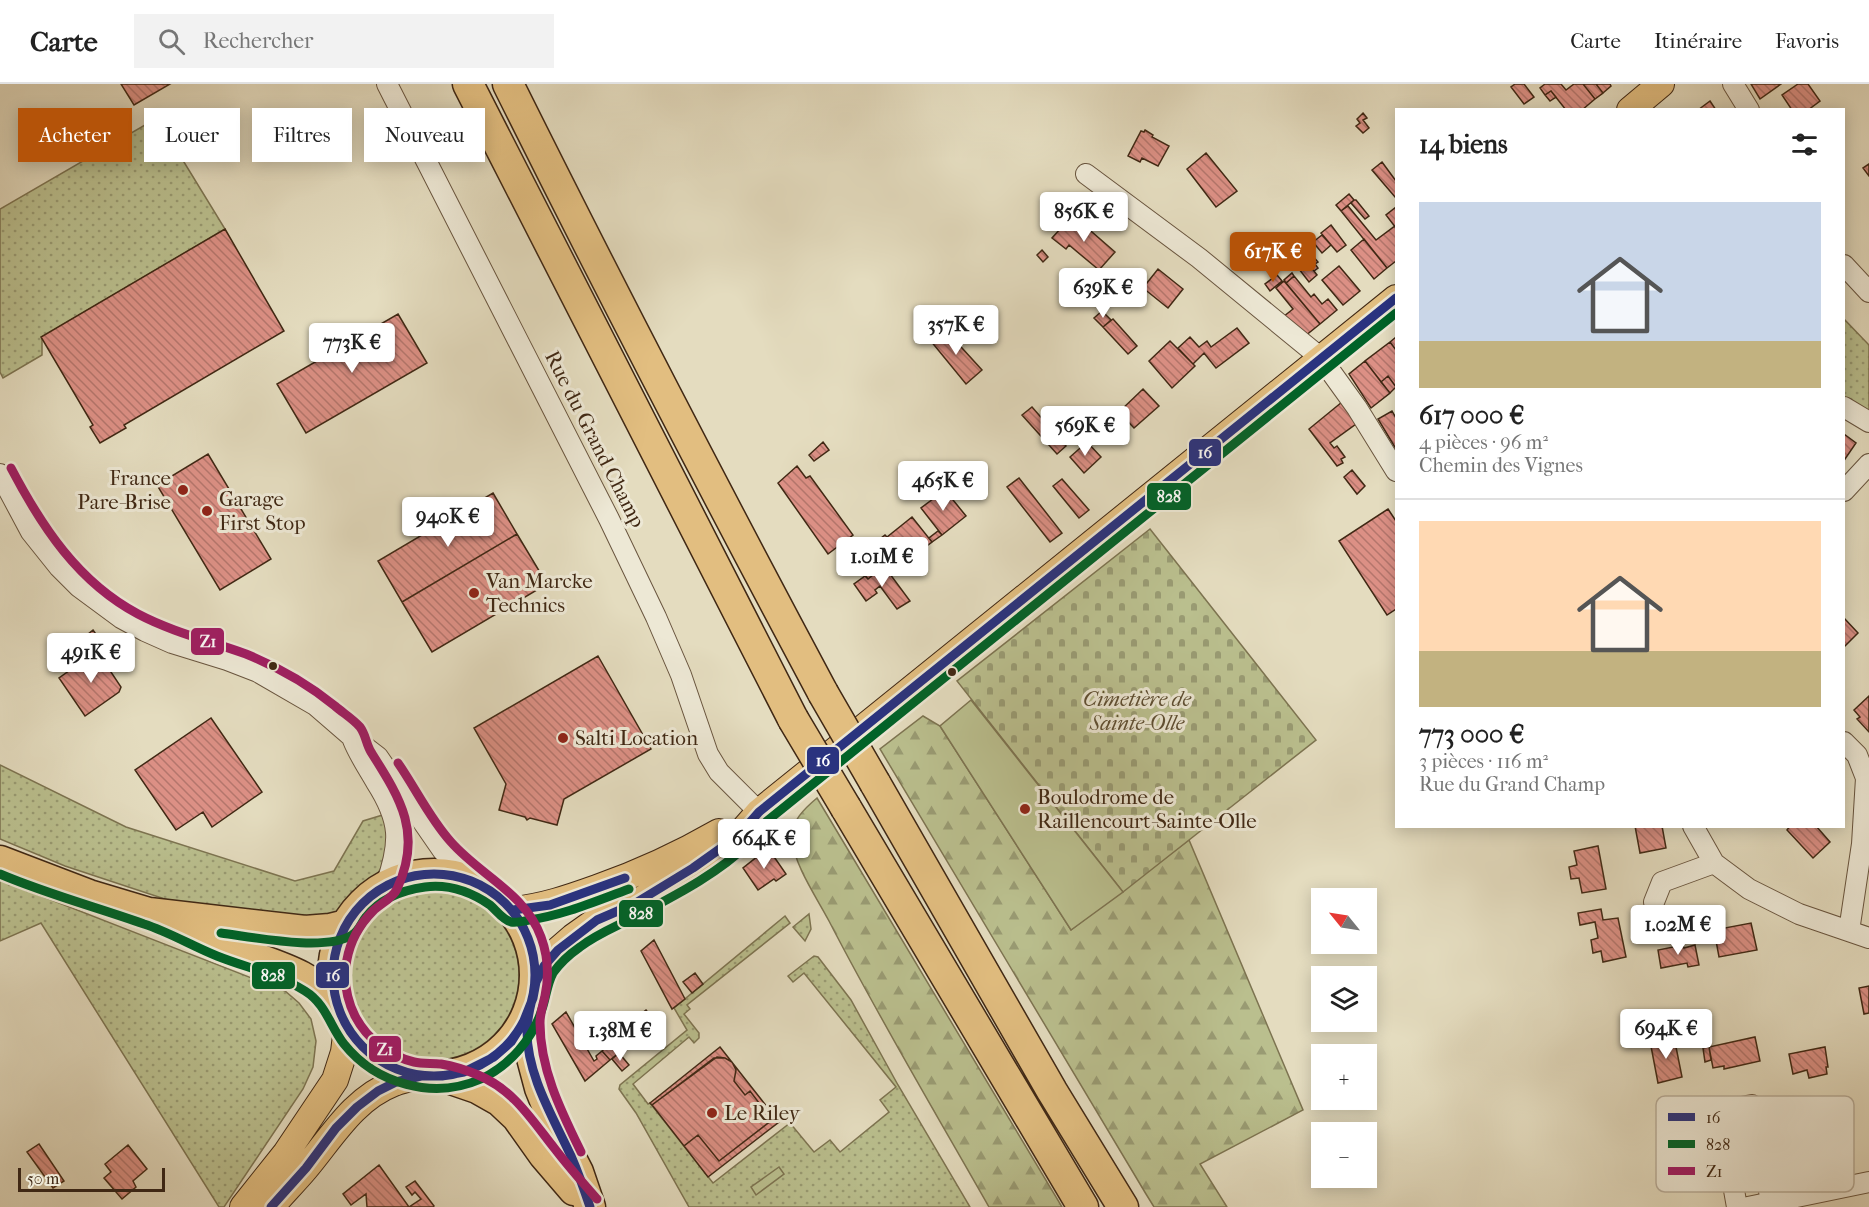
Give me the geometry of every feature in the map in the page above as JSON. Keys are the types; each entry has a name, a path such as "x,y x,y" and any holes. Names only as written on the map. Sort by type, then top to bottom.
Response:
{"highway":[{"path":"468,84 793,719 1083,1207"},
{"path":"508,84 620,309 823,693 1052,1091 1123,1207"},
{"path":"0,861 89,895 149,913 207,940 298,974 324,989 361,1045 378,1060 399,1070 477,1088 500,1101 517,1118 544,1155 589,1207"},
{"path":"342,1016 334,992 333,964 346,925 370,896 386,885 401,879 431,873 462,877 496,894 513,910 531,944 536,982 528,1013 528,1043 540,1088 560,1137 578,1172 589,1207"},
{"path":"149,913 304,931 346,925"},
{"path":"432,1076 464,1072 494,1057 511,1042 528,1013"}],"main road":[{"path":"1632,108 1661,84"},
{"path":"536,982 544,966 573,937 597,920 634,904 693,868 738,836 759,812 1395,299"},
{"path":"513,910 550,905 639,873 759,812"},
{"path":"243,1207 286,1153 335,1080 344,1052 342,1016"},
{"path":"271,1207 306,1168 336,1128 357,1107 378,1091 396,1082 432,1076"}],"street":[{"name":"Rue du Grand Champ","path":"387,84 609,519 661,626 681,675 708,754 724,778 759,812"},
{"path":"1734,84 1748,108"},
{"path":"1086,174 1199,258 1321,358 1357,408 1395,469"},
{"path":"1845,266 1869,292"},
{"path":"1845,408 1869,422"},
{"path":"1845,490 1869,464"},
{"path":"0,474 24,520 69,578 105,608 121,618 159,637 267,676 315,705 378,757 443,851 477,883"},
{"path":"352,737 395,820 397,846 386,885"},
{"path":"1845,743 1857,755 1866,778 1862,844 1849,931"},
{"path":"1694,828 1714,863 1749,889 1799,914 1869,938"},
{"path":"1654,902 1662,882 1714,863"},
{"path":"1854,1185 1869,1182"},
{"path":"1734,1192 1737,1207"},
{"path":"1769,1192 1771,1201"},
{"path":"1748,1207 1817,1192"}],"green space":[{"path":"144,126 144,162 184,162 225,229 42,337 42,355 3,378 0,372 0,209 81,162 132,162 132,132"},
{"path":"1845,320 1869,345 1869,412 1845,398"},
{"name":"Cimetière de Sainte-Olle","path":"1150,529 1316,740 1123,892 957,681"},
{"name":"Boulodrome de Raillencourt-Sainte-Olle","path":"971,700 1123,892 1071,930 940,726"},
{"path":"923,716 940,726 1071,930 1189,840 1303,1110 1200,1164 1227,1207 1154,1207 880,749"},
{"path":"0,765 126,827 295,881 334,871 363,821 386,814 391,834 389,850 370,884 351,903 330,918 201,911 65,866 0,839"},
{"path":"817,798 1062,1207 989,1207 887,1029 801,870 792,839 793,827 799,816"},
{"path":"0,880 285,991 299,1003 311,1019 316,1041 313,1067 303,1089 224,1207 219,1207 41,923 0,941"},
{"path":"434,890 466,897 481,904 494,915 505,928 512,943 519,975 512,1007 505,1022 494,1035 481,1046 466,1053 434,1060 402,1053 387,1046 374,1035 363,1022 356,1007 349,975 356,943 363,928 374,915 387,904 402,897"},
{"path":"809,914 811,929 805,941 793,927"},
{"path":"785,916 790,923 687,1005 690,1009 684,1014 699,1033 699,1038 694,1043 689,1037 633,1084 713,1183 790,1123 814,1152 830,1140 840,1152 889,1112 880,1100 896,1087 804,973 793,982 788,976 814,956 818,957 851,1000 970,1207 689,1207 636,1113 619,1089 620,1085 687,1030 674,1008"},
{"path":"779,1167 784,1174 756,1195 751,1187"}],"building":[{"path":"121,84 170,84 134,105"},
{"path":"1515,84 1524,84 1534,97 1524,104 1511,87"},
{"path":"1545,84 1561,84 1566,90 1574,84 1583,84 1595,99 1584,108 1564,108 1551,91 1545,95 1540,88"},
{"path":"1583,84 1596,84 1603,93 1595,99"},
{"path":"1596,84 1610,84 1611,86 1603,93"},
{"path":"1751,84 1781,84 1760,99"},
{"path":"1798,84 1808,84 1820,101 1811,108 1791,108 1782,95"},
{"path":"1551,91 1556,97 1550,101 1545,95"},
{"path":"1710,101 1715,108 1701,108"},
{"path":"1363,113 1367,118 1363,120 1369,128 1363,133 1356,126 1360,123 1357,119"},
{"path":"1145,130 1153,135 1152,137 1169,146 1158,166 1142,158 1140,162 1128,156 1141,131"},
{"path":"1206,153 1237,191 1216,207 1187,169"},
{"path":"1382,162 1395,180 1395,197 1372,170"},
{"path":"1869,164 1869,176 1863,168"},
{"path":"1349,194 1354,200 1341,211 1336,205"},
{"path":"1354,200 1369,216 1365,219 1351,203"},
{"path":"1348,206 1376,240 1395,226 1395,262 1387,268 1341,211"},
{"path":"1395,208 1395,227 1386,215"},
{"path":"1071,217 1115,252 1099,270 1069,245 1066,249 1052,238"},
{"path":"1331,225 1346,245 1337,252 1321,233"},
{"path":"225,229 284,331 124,425 126,428 100,443 90,427 93,425 41,337"},
{"path":"1322,235 1331,245 1322,253 1313,242"},
{"path":"1364,239 1387,268 1374,279 1351,250"},
{"path":"1310,244 1314,249 1303,257 1299,253"},
{"path":"1042,250 1048,257 1043,262 1037,255"},
{"path":"1307,254 1308,256 1311,254 1318,262 1315,264 1318,268 1314,271 1303,257"},
{"path":"1307,262 1317,275 1309,282 1299,269"},
{"path":"1339,266 1360,291 1343,305 1322,280"},
{"path":"1158,269 1183,289 1168,308 1143,288"},
{"path":"1292,273 1294,276 1286,283 1284,280"},
{"path":"1277,275 1282,281 1270,291 1265,284"},
{"path":"1294,276 1311,297 1314,294 1322,304 1328,299 1337,310 1320,324 1286,283"},
{"path":"1284,281 1320,324 1305,336 1283,317 1293,309 1276,288"},
{"path":"1102,311 1111,320 1103,327 1094,318"},
{"path":"398,314 427,363 306,433 277,384"},
{"path":"1113,319 1137,346 1128,354 1103,327"},
{"path":"942,326 982,370 966,384 930,340"},
{"path":"1237,328 1249,343 1216,368 1204,353 1193,364 1178,348 1190,337 1199,347 1207,341 1211,347"},
{"path":"1395,338 1395,349 1390,342"},
{"path":"1170,341 1195,366 1172,388 1149,361"},
{"path":"1390,342 1395,349 1395,386 1388,376 1381,382 1365,361"},
{"path":"1365,361 1390,393 1371,408 1349,374"},
{"path":"1388,376 1395,388 1390,393 1381,382"},
{"path":"1143,389 1159,406 1134,428 1119,412"},
{"path":"1342,402 1356,424 1330,443 1334,448 1337,446 1345,457 1341,459 1343,463 1337,466 1309,429"},
{"path":"1032,407 1066,446 1057,454 1022,415"},
{"path":"1392,411 1395,416 1395,447 1378,419"},
{"path":"1845,435 1856,443 1845,459"},
{"path":"823,442 829,450 814,461 809,455"},
{"path":"1087,442 1101,457 1084,473 1070,457"},
{"name":"Garage First Stop","path":"208,454 271,559 220,590 157,485"},
{"path":"797,466 806,478 810,476 853,535 828,554 778,483"},
{"path":"1352,470 1365,486 1357,494 1344,477"},
{"path":"1019,478 1062,533 1050,542 1007,487"},
{"path":"1062,479 1089,510 1079,518 1053,486"},
{"path":"945,490 966,516 942,535 921,508"},
{"path":"493,493 517,534 402,602 378,561"},
{"path":"1388,509 1395,520 1395,610 1387,615 1339,541"},
{"path":"912,517 932,542 924,548 919,542 909,550 911,554 895,567 876,542 885,535 887,537"},
{"path":"938,531 942,535 932,542 929,538"},
{"name":"Van Marcke Technics","path":"517,534 547,584 432,652 402,602"},
{"path":"881,562 884,566 868,579 864,574"},
{"path":"884,566 910,601 897,609 880,586 875,590 877,593 866,601 854,584 865,576 868,579"},
{"path":"1845,619 1858,633 1845,646"},
{"path":"93,630 100,640 94,645 87,635"},
{"path":"97,651 121,687 119,692 85,716 59,678"},
{"name":"Salti Location","path":"598,656 651,749 564,799 557,825 530,818 527,820 525,817 499,810 506,784 474,728"},
{"path":"1869,696 1869,732 1857,719 1860,717 1854,710"},
{"path":"211,718 262,792 212,827 203,812 176,830 135,770"},
{"path":"1635,828 1662,828 1666,848 1640,853"},
{"path":"1788,828 1818,828 1830,842 1813,858 1787,830"},
{"path":"1598,846 1606,889 1582,893 1579,878 1571,879 1569,867 1577,865 1574,851"},
{"path":"768,848 786,874 758,890 743,868"},
{"path":"1601,909 1603,920 1618,918 1626,957 1603,962 1601,951 1593,953 1591,940 1598,938 1595,922 1580,925 1578,913"},
{"path":"1751,923 1757,950 1719,957 1714,930"},
{"path":"654,940 685,999 672,1009 641,951"},
{"path":"1683,945 1684,948 1695,945 1699,965 1688,967 1687,963 1661,968 1658,950"},
{"path":"695,973 703,984 692,993 683,982"},
{"path":"1869,986 1869,1013 1864,1014 1859,988"},
{"path":"646,1010 656,1023 610,1060 602,1051 605,1048 603,1044"},
{"path":"566,1012 594,1061 602,1051 610,1060 585,1081 552,1024"},
{"path":"1674,1037 1682,1077 1658,1083 1650,1041"},
{"path":"1755,1037 1760,1061 1724,1069 1724,1066 1713,1068 1709,1047"},
{"path":"720,1047 732,1062 725,1058 714,1058 652,1105 650,1103"},
{"path":"1709,1047 1711,1060 1705,1062 1703,1048"},
{"path":"1825,1047 1827,1074 1809,1078 1807,1070 1793,1074 1789,1054"},
{"path":"619,1053 629,1065 622,1071 612,1059"},
{"name":"Le Riley","path":"717,1057 732,1062 736,1070 734,1081 745,1095 750,1091 772,1120 719,1161 698,1135 684,1146 652,1105"},
{"path":"732,1063 779,1122 708,1177 684,1146 698,1135 719,1161 772,1120 750,1091 745,1095 734,1081 736,1070"},
{"path":"39,1144 64,1181 53,1188 27,1152"},
{"path":"128,1145 147,1169 133,1181 136,1187 122,1199 104,1178 111,1172 105,1164"},
{"path":"379,1165 409,1207 367,1207 366,1194 351,1205 343,1194"},
{"path":"415,1181 433,1207 409,1207 421,1199 415,1192 412,1195 406,1187"}],"transit line":[{"name":"16","path":"271,1207 306,1168 336,1128 357,1107 378,1091 396,1082 421,1076 442,1076 464,1072 494,1057 511,1042 523,1023 533,998 536,982 544,966 558,950 597,920 634,904 693,868 738,836 759,812 1395,299"},
{"name":"828","path":"0,874 153,927 217,956 295,985 318,1002 339,1037 357,1058 389,1078 425,1088 463,1085 481,1079 510,1059 533,1031 549,982 562,962 594,938 711,874 737,854 767,821 1395,314"},
{"name":"Z1","path":"11,468 35,511 64,551 97,586 117,601 164,626 246,654 281,670 325,698 360,727 369,749 399,801 408,833 408,850 405,869 397,889 363,922 350,947 345,974 346,988 355,1016 372,1039 396,1056 414,1062 460,1068 491,1081 502,1089 530,1116 597,1199"},
{"name":"Z1","path":"398,763 443,833 463,854 513,897 534,922 541,937 546,959 546,989 540,1019 544,1057 559,1105 581,1152"},
{"name":"16","path":"424,874 444,874 473,881 506,903 528,936 535,975 528,1014 506,1047 473,1069 444,1076 424,1076 395,1069 362,1047 340,1014 333,985 333,965 340,936 362,903 395,881 424,874"},
{"name":"16","path":"513,910 550,905 625,878"},
{"name":"828","path":"221,933 288,942 340,940 352,935 366,917 385,900 408,890 434,886 451,888 475,896 490,905 505,919 513,922 542,918 567,911 629,889"},
{"name":"16","path":"535,986 527,1025 531,1064 542,1095 571,1156 590,1207"}],"place":[{"name":"France Pare-Brise","path":"183,490"},
{"name":"Garage First Stop","path":"207,511"},
{"name":"Van Marcke Technics","path":"474,593"},
{"name":"Salti Location","path":"563,738"},
{"name":"Boulodrome de Raillencourt-Sainte-Olle","path":"1025,809"},
{"name":"Le Riley","path":"712,1113"}]}
